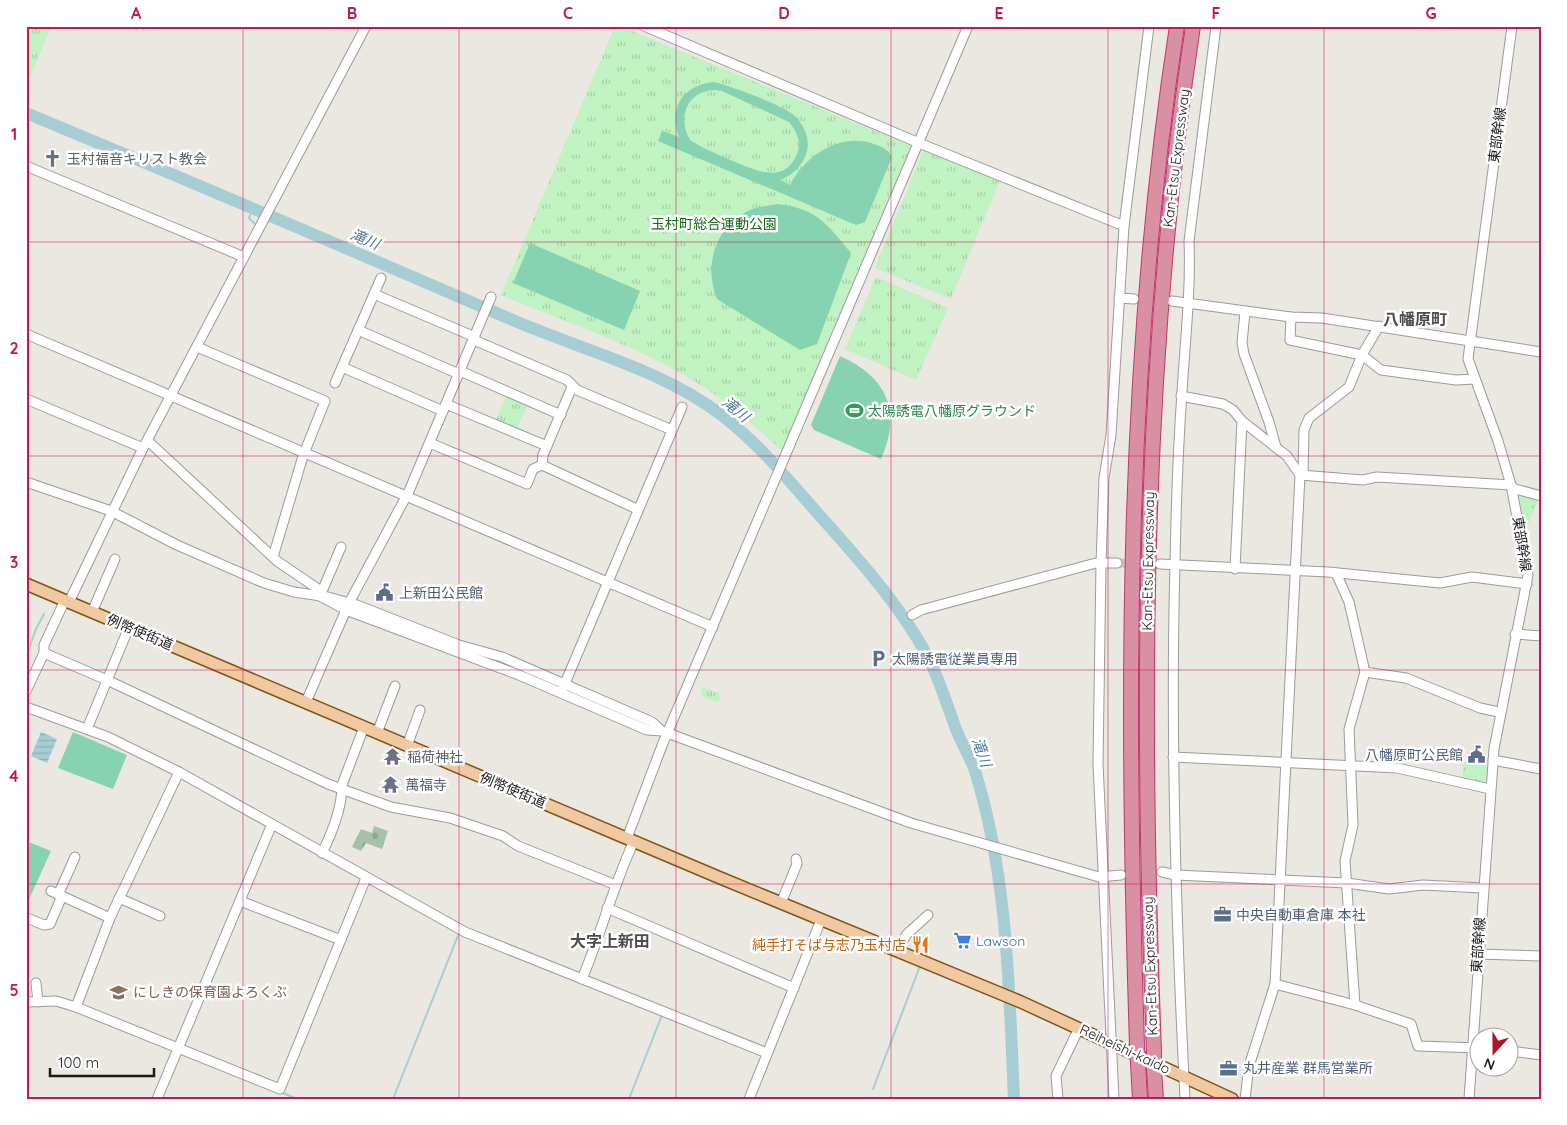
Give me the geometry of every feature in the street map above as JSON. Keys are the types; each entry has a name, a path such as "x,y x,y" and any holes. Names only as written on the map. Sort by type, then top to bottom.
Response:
{"highway":[{"name":"Kan-Etsu Expressway","path":"1140,1099 1130,744 1133,515 1149,248 1176,26"},
{"name":"Kan-Etsu Expressway","path":"1156,1099 1147,870 1146,646 1149,516 1165,253 1175,149 1193,26"}],"main road":[{"name":"例幣使街道","path":"26,584 630,840 1001,994"},
{"name":"Reiheishi-kaido","path":"1001,994 1232,1099"}],"street":[{"path":"26,691 44,653 44,644 146,444 366,26"},
{"path":"644,26 919,143 1124,226"},
{"path":"582,979 596,945 665,732 713,626 968,26"},
{"path":"1114,1099 1098,764 1101,563 1104,478 1111,435 1124,226 1149,26"},
{"path":"1185,1099 1179,1011 1173,757 1175,565 1189,241 1216,26"},
{"name":"東部幹線","path":"1475,1028 1477,954 1493,760 1499,712 1527,584 1527,565 1512,486 1496,433 1468,364 1512,26"},
{"path":"26,166 244,257"},
{"path":"335,383 380,278"},
{"path":"374,294 567,380 572,387 672,430"},
{"path":"306,702 347,606 407,496 491,298"},
{"path":"1119,298 1134,299"},
{"path":"1172,301 1245,312 1322,318 1541,352"},
{"path":"1245,312 1242,343 1244,354 1269,422 1276,447"},
{"path":"1291,317 1290,340 1362,355 1381,370 1456,380 1474,379"},
{"path":"1245,1099 1249,1066 1275,984 1295,570 1304,430 1309,418 1349,387 1362,355 1379,326"},
{"path":"358,330 561,415"},
{"path":"26,334 713,626"},
{"path":"197,347 325,401 304,452 273,557"},
{"path":"342,368 547,446"},
{"path":"542,465 547,446 572,387"},
{"path":"1181,396 1223,404 1233,410 1242,422 1287,456 1302,474 1363,480 1377,477 1512,486 1541,496"},
{"path":"26,399 146,444 273,557 321,594 347,606 459,645 502,657 562,688 652,722 665,732 908,822 1104,877 1121,875"},
{"path":"562,688 682,407"},
{"path":"1235,569 1242,422"},
{"path":"430,443 527,484 533,469 542,465 637,509"},
{"path":"26,482 112,511 152,534 259,581 307,594 321,594"},
{"path":"321,594 341,547"},
{"path":"92,612 115,559"},
{"path":"912,615 931,607 1101,563 1117,563"},
{"path":"1160,564 1235,569 1295,570 1440,583 1472,577 1527,584"},
{"path":"1336,573 1349,602 1365,672 1350,719 1353,825 1344,861 1355,1005"},
{"path":"87,729 129,627"},
{"path":"1515,634 1541,636"},
{"path":"44,653 199,722 257,752 342,789 391,807 450,818 503,836 518,846 616,884"},
{"path":"1365,672 1406,678 1480,708 1499,712"},
{"path":"377,733 395,686"},
{"path":"26,707 108,737 179,772 322,854 465,932 767,1053"},
{"path":"407,746 420,710"},
{"path":"322,854 332,830 342,789 364,726"},
{"path":"1173,757 1397,768 1490,789"},
{"path":"1493,760 1541,769"},
{"path":"76,1007 110,918 179,772"},
{"path":"157,1099 272,824"},
{"path":"27,918 44,925 50,924 57,894 75,857"},
{"path":"781,903 797,864 796,859"},
{"path":"1162,872 1176,875 1347,883 1388,889 1423,885 1482,888"},
{"path":"26,1002 56,1001 76,1007 280,1089 366,878"},
{"path":"57,894 110,918"},
{"path":"119,898 160,916"},
{"path":"240,901 341,940"},
{"path":"607,908 794,988"},
{"path":"896,951 907,934 928,915"},
{"path":"749,1099 821,920"},
{"path":"1477,954 1541,956"},
{"path":"36,983 38,1002"},
{"path":"1275,984 1355,1005 1411,1024 1418,1046 1470,1048"},
{"path":"1058,1099 1056,1076 1079,1028"},
{"path":"1520,1052 1541,1055"},
{"name":"東部幹線","path":"1469,1099 1471,1078"}],"green space":[{"path":"26,26 51,26 26,88"},
{"name":"玉村町総合運動公園","path":"615,26 620,26 911,146 782,451 749,421 689,378 644,354 501,295"},
{"path":"714,82 769,101 799,120 806,134 808,144 804,159 799,167 789,176 780,180 790,185 797,174 814,156 836,144 861,141 887,150 892,157 865,222 856,225 658,141 662,131 679,137 675,117 677,108 686,93 703,84","holes":["705,91 722,91 789,122 799,141 797,154 791,164 784,170 776,172 757,170 699,146 690,140 684,123 687,107 691,100"]},
{"path":"927,150 1000,180 951,299 875,268 923,151"},
{"path":"777,204 791,206 820,219 835,233 851,253 817,344 800,350 717,299 713,286 712,260 721,236 738,217 750,210"},
{"path":"530,243 640,291 624,330 513,283"},
{"path":"876,277 948,308 916,380 845,349"},
{"name":"太陽誘電八幡原グラウンド","path":"840,356 856,364 869,374 879,385 886,397 890,411 890,426 881,459 814,430 811,425"},
{"path":"507,394 528,404 516,431 495,422"},
{"path":"1518,492 1539,498 1527,526 1525,525"},
{"path":"702,687 721,694 718,703 701,696"},
{"path":"73,732 127,755 113,789 58,768"},
{"path":"1464,762 1488,766 1485,785 1462,781"},
{"path":"374,826 388,831 382,849 366,843 361,851 352,847 361,829 372,833"},
{"path":"26,841 51,851 26,906"}],"water":[{"path":"41,732 57,739 47,763 31,756"}],"waterway":[{"name":"滝川","path":"26,113 515,321 650,374 676,386 701,401 738,428 763,452 865,567 905,619 928,657 958,734 973,765 986,811 1001,892 1008,975 1014,1099"},
{"path":"253,208 249,218 256,225"},
{"path":"26,657 36,629 44,614"},
{"path":"393,1099 459,933"},
{"path":"873,1089 920,966"},
{"path":"629,1099 662,1015"},
{"path":"283,1093 297,1099"}],"tunnel":[{"path":"1117,563 1152,564"}],"place":[{"name":"玉村福音キリスト教会","path":"53,159"},
{"name":"太陽誘電八幡原グラウンド","path":"854,411"},
{"name":"上新田公民館","path":"385,593"},
{"name":"太陽誘電従業員専用","path":"878,659"},
{"name":"八幡原町公民館","path":"1477,755"},
{"name":"稲荷神社","path":"393,757"},
{"name":"萬福寺","path":"391,785"},
{"name":"中央自動車倉庫 本社","path":"1222,915"},
{"name":"Lawson","path":"962,941"},
{"name":"純手打そば与志乃玉村店","path":"920,945"},
{"name":"にしきの保育園よろくぶ","path":"119,992"},
{"name":"丸井産業 群馬営業所","path":"1229,1068"}],"district":[{"name":"八幡原町","path":"1415,319"},
{"name":"大字上新田","path":"610,941"}]}
